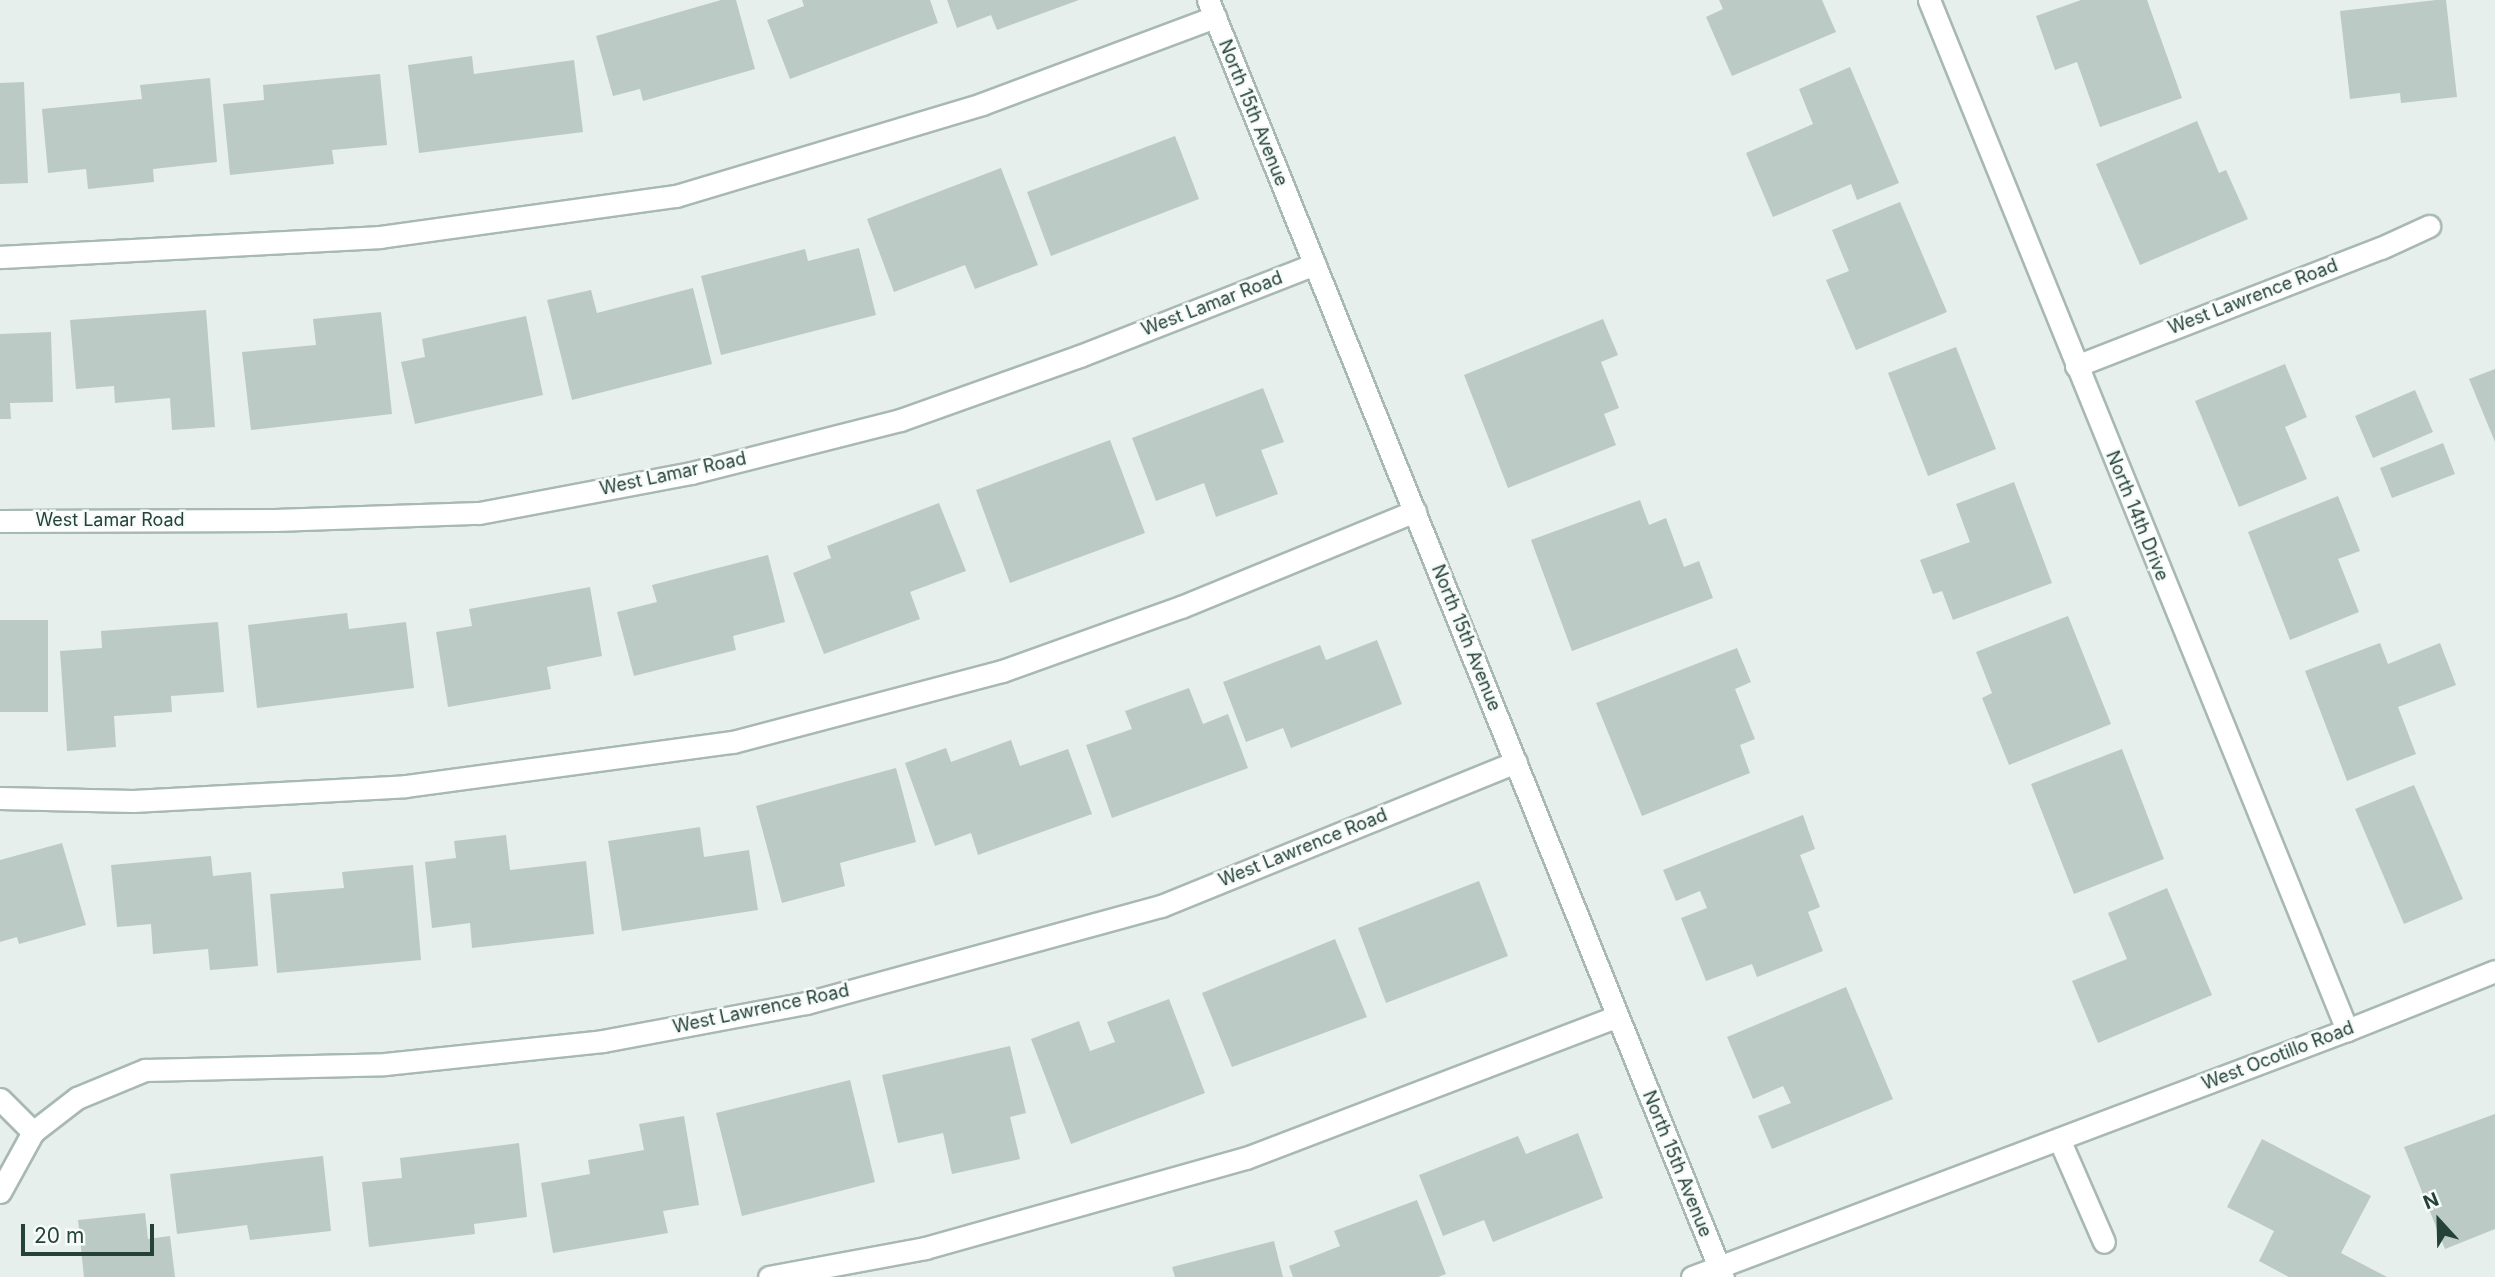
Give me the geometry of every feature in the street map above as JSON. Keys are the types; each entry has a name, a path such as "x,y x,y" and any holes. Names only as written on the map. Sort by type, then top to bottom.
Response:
{"street":[{"name":"North 14th Drive","path":"1929,0 2347,1030"},
{"path":"0,257 380,237 676,196 982,104 1211,9"},
{"name":"North 15th Avenue","path":"1211,9 1721,1271"},
{"name":"West Lawrence Road","path":"2076,366 2381,248 2429,226"},
{"name":"West Lamar Road","path":"0,521 275,520 479,513 691,473 901,420 1080,356 1315,264"},
{"path":"0,797 133,801 406,786 733,743 1002,671 1181,607 1415,511"},
{"name":"West Lawrence Road","path":"33,1132 77,1098 145,1070 385,1064 603,1041 806,1003 1161,906 1516,762"},
{"name":"West Ocotillo Road","path":"1692,1277 1721,1271 2495,971"},
{"path":"769,1277 925,1248 1246,1158 1617,1016"},
{"path":"0,1099 33,1132 0,1192"},
{"path":"2059,1139 2104,1242"}],"building":[{"path":"721,0 736,0 755,69 643,101 640,89 613,96 596,36"},
{"path":"802,0 930,0 938,23 790,79 767,20 804,6"},
{"path":"947,0 1079,0 997,30 991,15 957,28"},
{"path":"1719,0 1822,0 1836,32 1732,76 1706,17 1723,9"},
{"path":"2081,0 2147,0 2182,98 2100,127 2077,62 2055,70 2036,16"},
{"path":"2446,0 2457,97 2401,103 2400,93 2350,99 2340,11"},
{"path":"472,56 474,74 574,60 583,132 419,153 408,65"},
{"path":"1850,67 1899,183 1857,200 1851,184 1773,217 1746,153 1813,124 1799,89"},
{"path":"380,74 387,145 332,150 334,164 230,175 223,104 264,100 263,85"},
{"path":"210,78 217,162 153,169 154,182 88,189 86,169 48,173 42,109 142,99 140,85"},
{"path":"24,82 28,183 0,184 0,83"},
{"path":"2197,121 2219,173 2226,170 2248,219 2140,265 2096,164"},
{"path":"1175,136 1199,199 1051,256 1027,192"},
{"path":"1001,168 1038,265 975,289 965,265 894,292 867,219"},
{"path":"1900,202 1947,312 1856,350 1826,280 1849,271 1832,230"},
{"path":"859,248 876,315 721,355 701,276 805,249 808,261"},
{"path":"693,288 712,364 572,400 547,300 591,290 597,313"},
{"path":"206,310 215,427 172,430 170,398 115,403 114,386 76,389 70,320"},
{"path":"381,312 392,414 251,430 242,352 316,345 313,319"},
{"path":"526,316 543,395 415,424 401,362 425,357 422,339"},
{"path":"1603,319 1618,355 1601,362 1619,408 1604,414 1616,445 1508,488 1464,375"},
{"path":"51,332 53,402 10,403 11,419 0,419 0,334"},
{"path":"1956,347 1996,449 1928,476 1888,373"},
{"path":"2285,364 2307,417 2285,427 2307,479 2239,507 2195,401"},
{"path":"2495,369 2495,442 2469,379"},
{"path":"1263,388 1284,442 1261,450 1278,494 1216,517 1204,483 1156,501 1132,438"},
{"path":"2415,390 2433,432 2373,458 2355,416"},
{"path":"1110,440 1145,533 1010,583 976,490"},
{"path":"2443,443 2455,474 2392,498 2380,468"},
{"path":"2014,482 2052,583 1953,620 1942,591 1933,594 1920,560 1970,542 1956,504"},
{"path":"2338,496 2360,551 2338,559 2359,612 2290,640 2248,532"},
{"path":"1640,500 1649,525 1666,518 1684,567 1699,561 1713,598 1572,651 1531,540"},
{"path":"939,503 966,571 910,592 920,619 824,654 793,573 831,558 827,546"},
{"path":"768,555 785,622 733,636 736,650 634,676 617,612 657,602 652,585"},
{"path":"590,587 602,656 547,667 551,689 448,707 436,632 472,626 469,609"},
{"path":"347,613 349,629 406,622 414,688 257,708 248,625"},
{"path":"2068,616 2111,724 2009,765 1982,698 1992,693 1976,652"},
{"path":"0,620 48,620 48,712 0,712"},
{"path":"218,622 224,692 171,696 172,712 114,716 116,747 67,751 60,651 102,648 101,631"},
{"path":"1377,640 1402,704 1291,748 1283,728 1246,742 1223,682 1320,645 1326,660"},
{"path":"2380,643 2388,664 2440,643 2456,685 2398,707 2416,754 2347,781 2305,671"},
{"path":"1737,648 1751,682 1735,689 1755,739 1740,745 1750,773 1642,816 1596,703"},
{"path":"1189,688 1203,724 1228,714 1248,768 1112,818 1086,745 1132,729 1125,711"},
{"path":"1011,740 1020,766 1068,749 1092,814 978,855 971,833 935,846 905,763 946,748 951,762"},
{"path":"2122,749 2164,859 2074,894 2031,784"},
{"path":"896,768 916,842 840,863 845,886 782,903 756,806"},
{"path":"2414,785 2463,899 2404,924 2355,809"},
{"path":"1803,815 1815,849 1800,855 1820,907 1808,912 1823,951 1757,977 1752,964 1706,981 1681,918 1707,908 1700,891 1676,901 1663,870"},
{"path":"700,827 704,857 749,850 758,910 622,931 608,841"},
{"path":"506,835 510,870 586,861 594,934 472,948 470,923 432,928 425,862 456,858 454,841"},
{"path":"62,843 86,925 19,944 17,937 0,942 0,860"},
{"path":"211,856 213,876 251,872 258,966 210,970 208,949 153,954 151,924 117,927 111,865"},
{"path":"413,865 421,960 277,973 270,894 344,888 342,872"},
{"path":"1479,881 1508,956 1386,1003 1358,928"},
{"path":"2167,888 2212,995 2098,1043 2072,981 2127,959 2108,913"},
{"path":"1335,939 1367,1017 1232,1067 1202,993"},
{"path":"1846,987 1893,1099 1772,1149 1758,1116 1791,1103 1783,1086 1753,1099 1727,1037"},
{"path":"1169,999 1205,1093 1071,1144 1031,1039 1079,1021 1090,1051 1115,1042 1107,1022"},
{"path":"1010,1046 1026,1113 1010,1117 1020,1159 952,1174 943,1133 898,1143 882,1075"},
{"path":"850,1080 875,1182 742,1216 716,1113"},
{"path":"2495,1114 2495,1229 2445,1249 2404,1147"},
{"path":"684,1116 699,1205 663,1211 668,1233 553,1253 541,1183 590,1174 588,1160 644,1150 639,1124"},
{"path":"1578,1133 1603,1198 1493,1242 1484,1220 1443,1236 1419,1175 1518,1136 1526,1154"},
{"path":"2262,1139 2371,1196 2341,1253 2387,1277 2289,1277 2259,1261 2274,1231 2227,1207"},
{"path":"519,1143 527,1217 474,1224 475,1234 369,1247 362,1182 402,1178 400,1158"},
{"path":"323,1156 331,1231 250,1240 247,1225 177,1234 170,1174"},
{"path":"1417,1200 1446,1274 1438,1277 1293,1277 1289,1266 1340,1246 1334,1231"},
{"path":"145,1213 148,1239 170,1236 175,1277 84,1277 78,1220"},
{"path":"1274,1241 1283,1277 1175,1277 1172,1267"}]}
